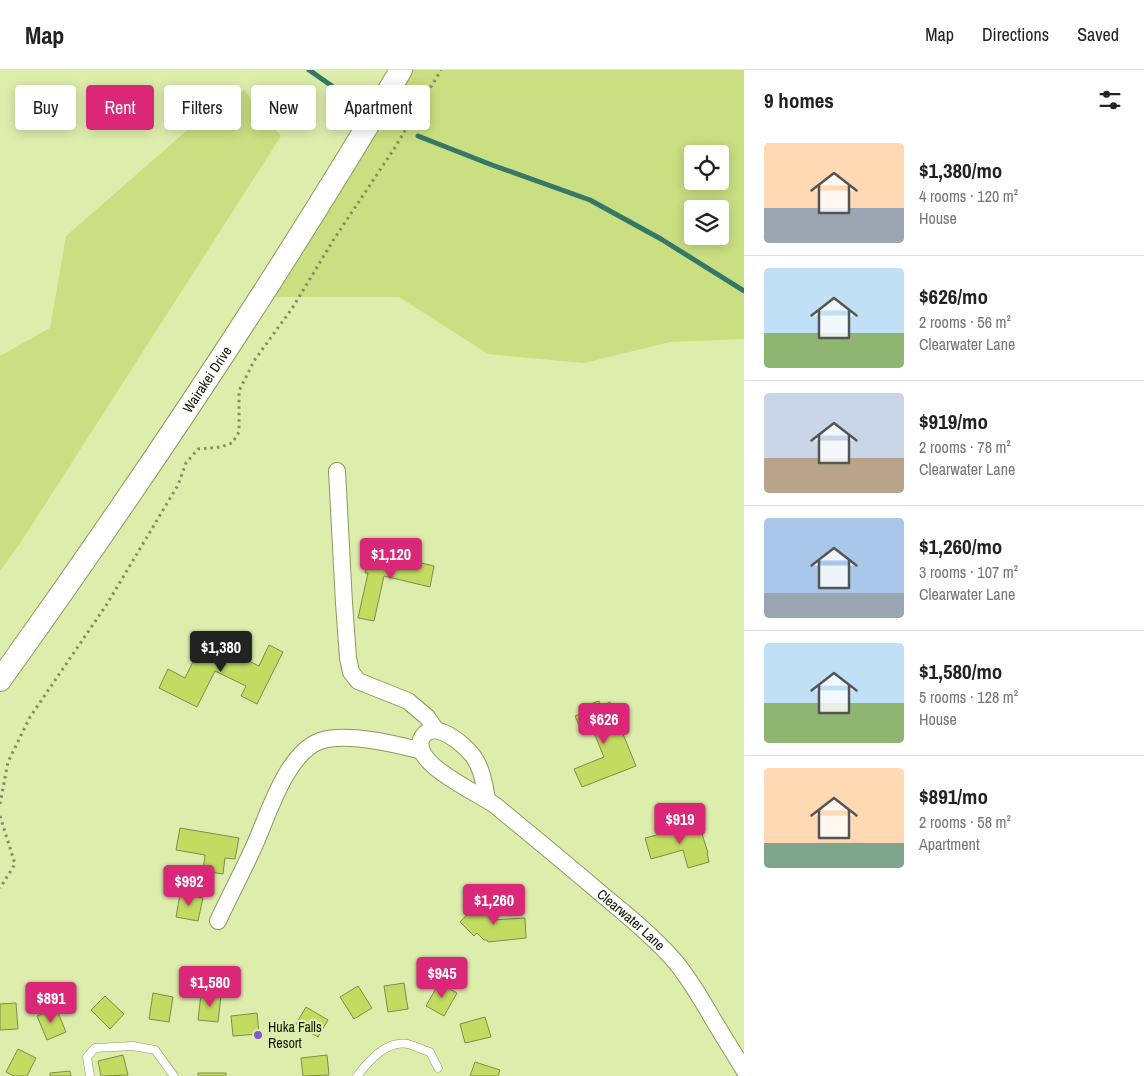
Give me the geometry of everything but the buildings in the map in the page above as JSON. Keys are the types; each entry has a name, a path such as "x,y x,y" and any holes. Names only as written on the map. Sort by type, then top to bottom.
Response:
{"main road":[{"name":"Wairakei Drive","path":"0,680 142,476 269,286 334,184 401,70"}],"street":[{"path":"337,471 344,603 348,658 351,672 358,681 408,701 427,717 436,730"},
{"path":"218,922 256,841 276,792 289,771 308,748 320,742 337,738 358,739 422,751 423,737 429,732 436,730 450,735 473,756 483,776 487,798"},
{"name":"Clearwater Lane","path":"422,751 422,754 442,774 487,798 634,922 674,959 744,1070"}],"lane":[{"path":"357,1076 369,1060 392,1044 406,1044 430,1052 438,1068"},
{"path":"90,1076 87,1057 95,1048 133,1046 155,1050 174,1076"}],"path":[{"path":"0,804 8,762 30,717 107,604 178,485 186,463 198,449 221,447 232,443 239,432 239,391 254,361 293,307 334,239 394,149 441,70"},
{"path":"0,816 15,864 0,888"}],"green space":[{"path":"403,70 744,70 744,339 670,342 584,363 488,354 399,297 256,297 364,130 430,130 430,85 393,85"},
{"path":"244,90 251,99 251,130 276,130 281,136 21,542 0,571 0,356 50,328 66,236 187,130 241,130 241,92"}],"waterway":[{"path":"309,70 330,85"},
{"path":"418,136 590,200 661,239 744,291"}],"place":[{"name":"Huka Falls Resort","path":"258,1035"}]}
